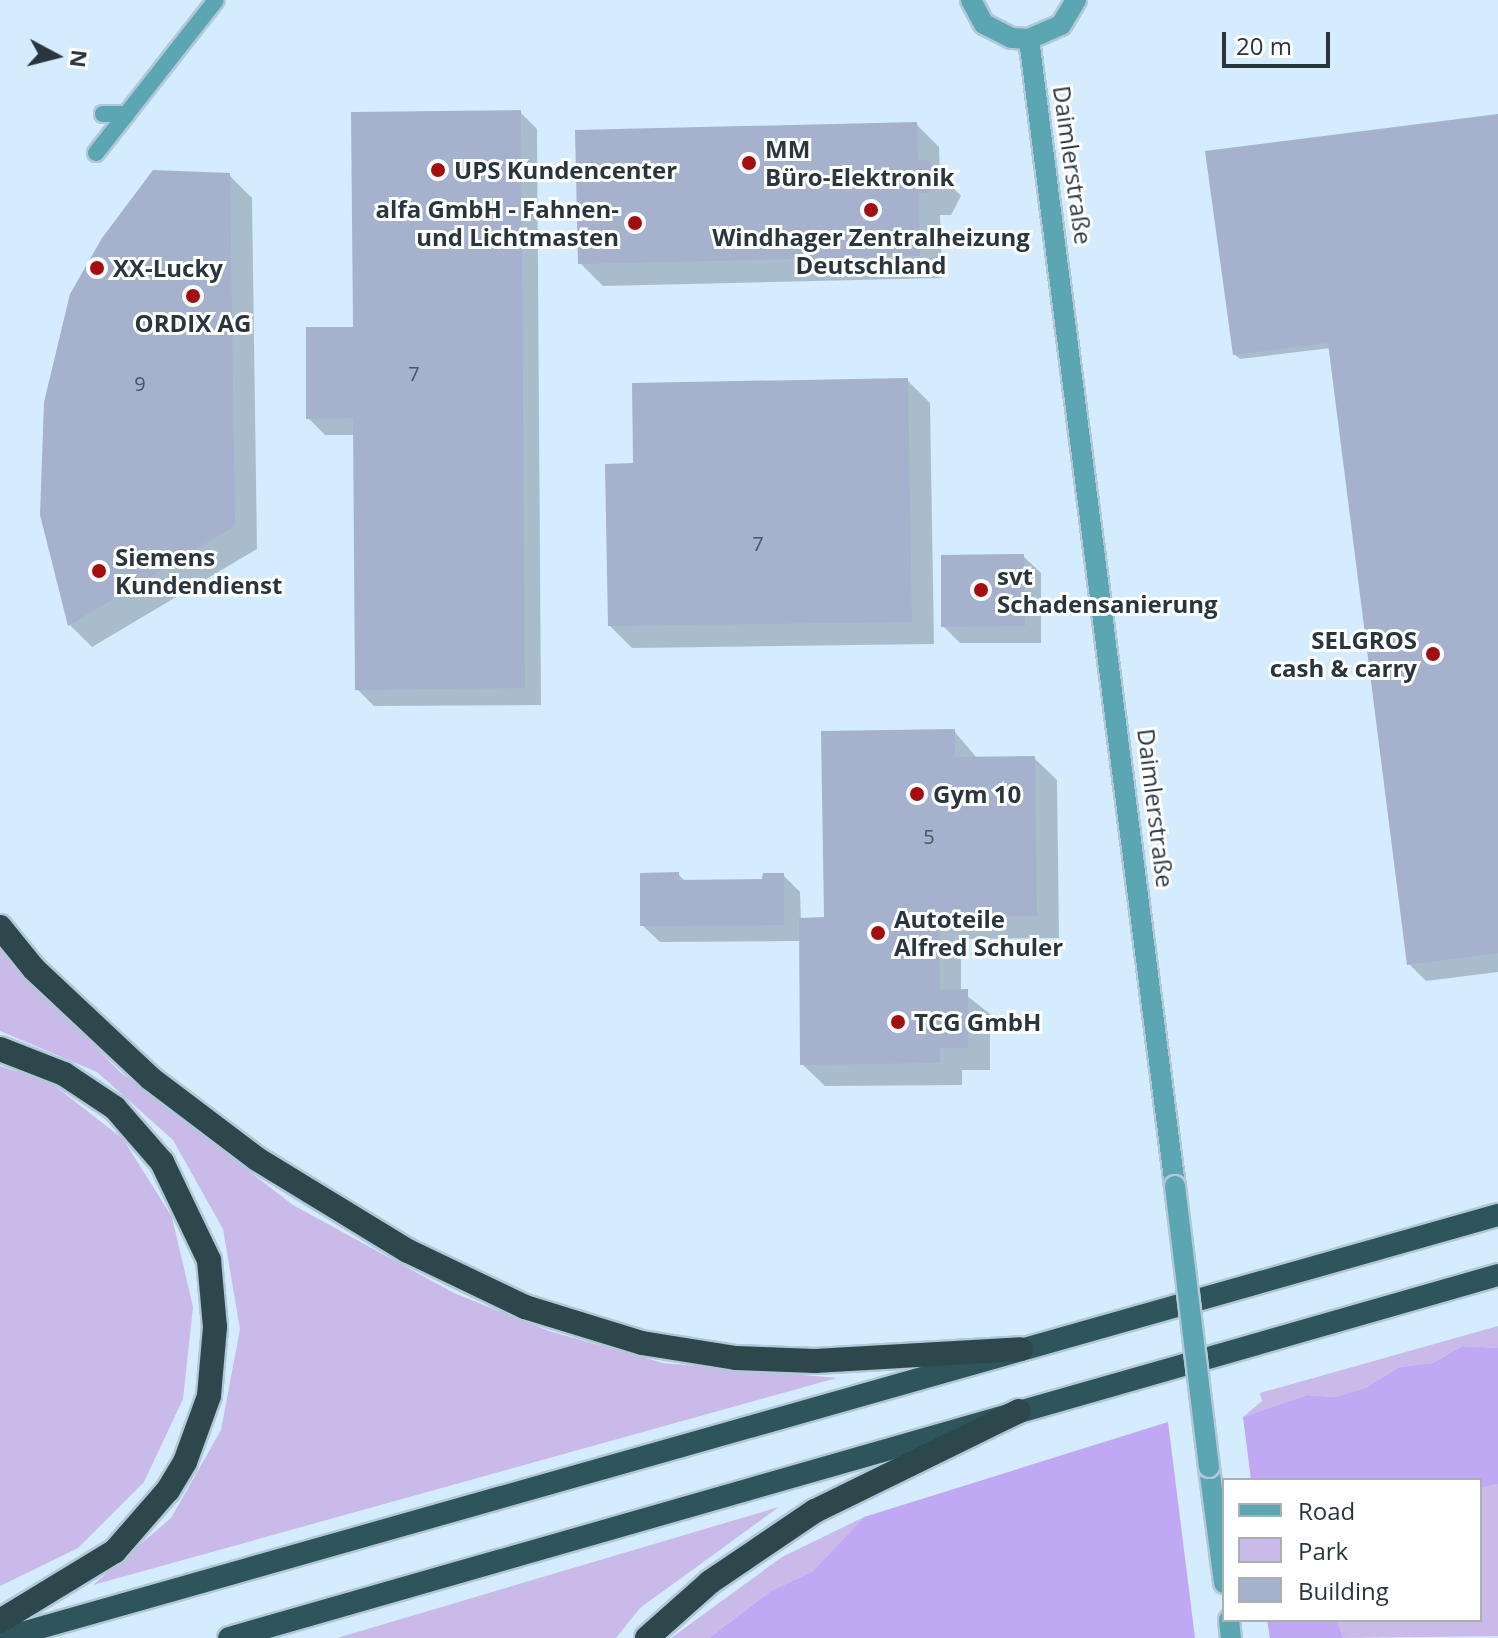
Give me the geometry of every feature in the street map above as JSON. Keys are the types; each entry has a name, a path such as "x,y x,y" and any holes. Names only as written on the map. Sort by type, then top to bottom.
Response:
{"highway":[{"path":"0,927 34,969 150,1078 257,1159 408,1251 525,1307 642,1343 736,1358 830,1361 1021,1349"},
{"path":"0,1049 64,1074 115,1108 162,1162 209,1260 215,1327 213,1371 201,1423 185,1462 140,1528 82,1575 0,1621"},
{"path":"4,1638 1498,1215"},
{"path":"229,1638 1498,1275"},
{"path":"647,1638 710,1582 815,1511 1019,1411"}],"street":[{"path":"971,0 984,24 996,32 1029,39 1061,25 1076,0"},
{"name":"Daimlerstraße","path":"1029,39 1222,1568"}],"lane":[{"path":"96,153 216,0"},
{"path":"103,114 127,114"}],"green space":[{"path":"0,949 119,1071 293,1205 454,1293 549,1331 663,1363 837,1378 93,1585 171,1518 221,1430 240,1329 223,1229 173,1140 97,1072 0,1031"},
{"path":"0,1066 50,1082 123,1139 172,1217 193,1307 183,1399 144,1482 78,1548 0,1586"},
{"path":"1498,1326 1498,1348 1462,1346 1433,1363 1399,1367 1367,1387 1336,1397 1307,1395 1243,1417 1262,1401 1260,1393"},
{"path":"1498,1484 1498,1636 1343,1638 1338,1622 1482,1622 1482,1488"},
{"path":"779,1507 640,1608 616,1638 337,1638"},
{"path":"864,1517 813,1571 771,1591 709,1638 671,1638 782,1557"}],"shaded area":[{"path":"1462,1346 1498,1348 1498,1484 1482,1488 1482,1478 1251,1478 1243,1417 1307,1395 1336,1397 1367,1387 1399,1367 1433,1363"},
{"path":"1168,1422 1195,1638 709,1638 771,1591 813,1571 864,1517"},
{"path":"1267,1622 1338,1622 1343,1638 1270,1638"}],"building":[{"path":"521,110 525,688 355,690 353,418 306,419 306,327 353,327 351,112"},
{"path":"1498,114 1498,953 1407,965 1328,343 1233,355 1205,151"},
{"path":"917,122 918,160 928,160 939,172 928,193 919,193 920,256 578,264 575,130"},
{"path":"153,170 230,173 235,526 68,626 40,515 44,402 70,294 102,238"},
{"path":"908,378 912,622 608,626 605,464 633,463 632,383"},
{"path":"1024,554 1025,626 941,627 941,555"},
{"path":"955,729 955,757 1035,756 1037,916 939,917 940,990 968,989 968,1048 940,1048 940,1063 800,1065 799,918 824,917 821,731"},
{"path":"679,872 679,880 762,879 763,873 784,873 784,925 640,926 640,873"}],"place":[{"name":"MM Büro-Elektronik","path":"749,163"},
{"name":"UPS Kundencenter","path":"438,170"},
{"name":"Windhager Zentralheizung Deutschland","path":"871,210"},
{"name":"alfa GmbH - Fahnen- und Lichtmasten","path":"635,223"},
{"name":"XX-Lucky","path":"97,268"},
{"name":"ORDIX AG","path":"193,296"},
{"name":"Siemens Kundendienst","path":"99,571"},
{"name":"svt Schadensanierung","path":"981,590"},
{"name":"SELGROS cash & carry","path":"1433,654"},
{"name":"Gym 10","path":"917,794"},
{"name":"Autoteile Alfred Schuler","path":"878,933"},
{"name":"TCG GmbH","path":"898,1022"}]}
